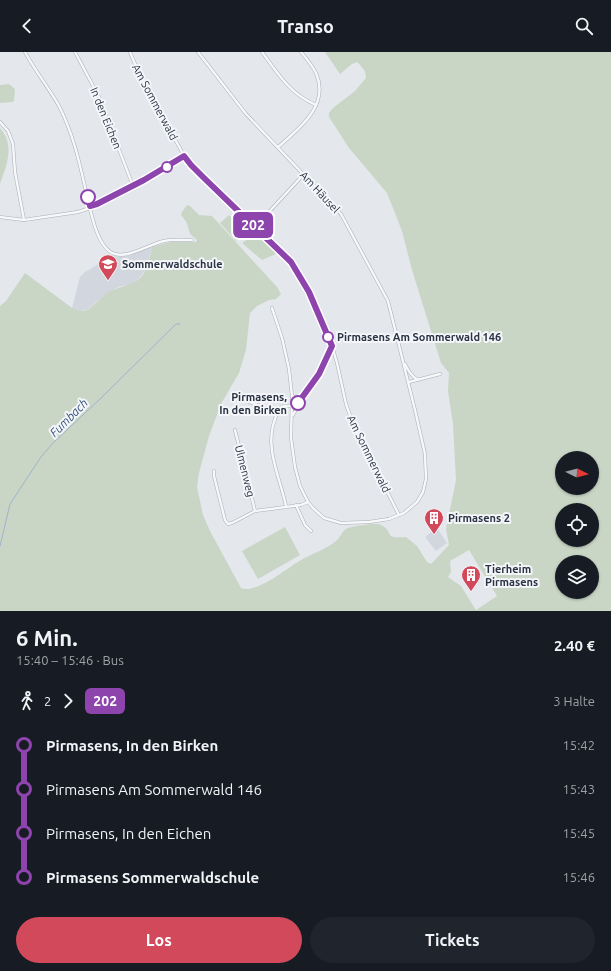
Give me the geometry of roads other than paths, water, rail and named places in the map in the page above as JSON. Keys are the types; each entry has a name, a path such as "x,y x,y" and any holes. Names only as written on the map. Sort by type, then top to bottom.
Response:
{"street":[{"path":"25,52 51,93 65,120 84,180 100,240 109,251 116,254 126,254 164,241 192,240"},
{"name":"In den Eichen","path":"75,52 99,97 134,186"},
{"name":"Am Sommerwald","path":"130,52 140,76 184,156 200,174 287,257 309,292 332,346 346,404 353,424 399,515"},
{"name":"Am Häusel","path":"198,52 242,108 334,206 347,225 388,301 409,382 423,445 426,479 420,498 409,510 399,515"},
{"path":"262,52 294,92 303,99 316,105"},
{"path":"278,147 306,121 316,105 319,91 317,77 313,68 301,52"},
{"path":"0,122 10,135 13,144 15,172 24,220"},
{"path":"0,217 24,220 78,212 134,186 184,156"},
{"path":"255,227 304,174"},
{"path":"272,308 285,348 292,396 292,446 295,467 300,486 308,502 324,518 341,523 369,522 389,519 399,515"},
{"path":"291,418 319,374 332,346"},
{"name":"Am Häusel","path":"402,357 413,378 418,380"},
{"path":"409,382 440,374"},
{"path":"292,396 298,398 303,397"},
{"path":"247,401 277,412"},
{"path":"286,506 270,442 272,427 277,412 282,406 292,406"},
{"name":"Ulmenweg","path":"235,430 255,511"},
{"path":"214,471 226,523 232,523 255,511 308,502"},
{"path":"296,505 305,525 312,531"}],"waterway":[{"name":"Fumbach","path":"0,546 10,504 41,457 53,443 176,324 180,324"}],"place":[{"name":"Sommerwaldschule","path":"108,281"},
{"name":"Pirmasens Am Sommerwald 146","path":"328,337"},
{"name":"Pirmasens, In den Birken","path":"298,403"},
{"name":"Pirmasens 2","path":"434,535"},
{"name":"Tierheim Pirmasens","path":"471,592"}]}
